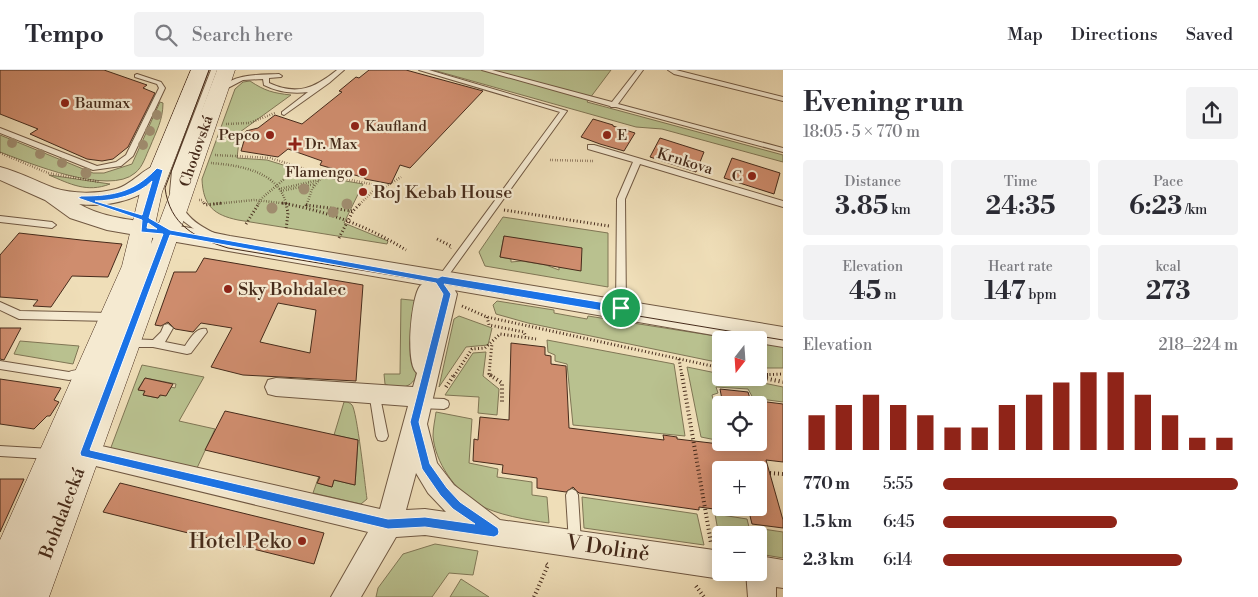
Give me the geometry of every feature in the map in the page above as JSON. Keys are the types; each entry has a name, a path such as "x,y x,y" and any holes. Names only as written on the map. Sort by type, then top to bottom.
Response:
{"main road":[{"name":"Chodovská","path":"152,227 159,170 200,70"},
{"name":"Chodovská","path":"152,227 177,205 226,70"},
{"name":"Bohdalecká","path":"0,582 131,335 152,227"},
{"name":"Bohdalecká","path":"30,597 70,453 88,375 131,335"}],"street":[{"path":"0,173 53,195 106,198 129,192 146,184 159,170"},
{"path":"53,195 65,206 114,224 152,227 441,281 783,335"},
{"path":"81,198 152,227"},
{"path":"345,597 388,524 401,483 425,402 447,294 441,281"},
{"path":"276,387 374,392 425,402"},
{"name":"V Dolině","path":"425,402 425,466 443,492 457,505 494,532"},
{"name":"V Dolině","path":"70,453 388,524 425,522 712,563"}],"lane":[{"path":"0,130 96,168 118,164 129,156 162,88 159,84 137,76 148,70"},
{"path":"214,70 176,171 172,188 181,214 192,225 208,234 231,242 441,281 564,111 422,70"},
{"path":"284,113 341,70"},
{"path":"485,70 613,106 783,150"},
{"path":"613,106 640,70"},
{"path":"671,70 676,73 783,99"},
{"path":"216,95 231,81 250,73 266,77 279,76"},
{"path":"266,77 266,84 284,90 300,91 319,87"},
{"name":"Krnkova","path":"591,147 783,204"},
{"name":"Krnkova","path":"621,309 621,199 636,161"},
{"path":"0,219 52,225"},
{"path":"0,306 19,315 163,340 168,328"},
{"path":"131,335 187,350 202,332"},
{"path":"0,365 69,376 75,374 88,375"},
{"path":"374,392 382,436"},
{"path":"0,451 70,453"},
{"path":"572,495 575,544"}],"path":[{"path":"220,124 249,123 273,113"},
{"path":"0,153 48,173 103,182"},
{"path":"210,155 270,158 324,174 385,187 400,177"},
{"path":"222,155 226,164"},
{"path":"207,163 226,164 255,170 276,185 287,203 289,217 286,230"},
{"path":"246,224 261,200 298,167"},
{"path":"306,206 316,184 324,174"},
{"path":"280,190 319,180"},
{"path":"280,190 316,184"},
{"path":"339,238 353,211 378,186"},
{"path":"204,205 261,200 353,211"},
{"path":"306,206 391,240 406,250"},
{"path":"493,209 604,225"},
{"path":"437,239 451,246 448,250"},
{"path":"470,308 487,316 529,328 712,366"},
{"path":"487,316 489,325 524,332 526,337"},
{"path":"425,402 442,393 472,349 485,348 500,334 536,339"},
{"path":"492,342 489,374 502,383 502,403"},
{"path":"679,359 712,532"},
{"path":"768,375 783,374"},
{"path":"768,378 783,382"},
{"path":"770,473 783,474"},
{"path":"534,597 548,565"},
{"path":"696,586 704,597"}],"green space":[{"path":"433,70 611,70 587,102 783,155 783,162 662,129 636,127"},
{"path":"250,81 269,91 291,95 240,132 237,158 267,160 322,177 363,184 344,223 388,241 387,244 238,220 222,215 211,208 205,196 202,179 235,89 243,82"},
{"path":"160,102 163,103 163,109 157,131 144,161 135,173 123,179 107,181 69,175 49,170 0,152 0,135 93,173 104,173 132,164"},
{"path":"49,175 110,184 94,188 79,186"},
{"path":"503,217 608,233 608,287 485,266 479,252","holes":["504,236 559,267 559,270 546,265 522,261 511,262 511,259 500,257"]},
{"path":"401,299 420,301 416,376 411,384 398,388 385,384 384,374 400,374"},
{"path":"497,301 554,310 554,313 587,319 588,316 712,335 712,361 528,323 496,314 493,305"},
{"path":"459,316 492,328 488,345 466,347 439,387 454,319"},
{"path":"547,340 674,364 685,436 573,425 567,364 555,361 555,355 548,352"},
{"path":"20,341 79,346 73,364 14,354"},
{"path":"768,344 783,346 783,368 768,368"},
{"path":"486,352 483,376 499,389 497,415 478,413 479,397 445,395 473,353"},
{"path":"142,365 204,377 179,421 215,429 197,468 110,450","holes":["145,378 176,384 175,388 171,387 158,398 143,395 145,391 138,389"]},
{"path":"687,367 712,372 712,386 768,386 768,384 783,387 783,402 767,400 767,396 752,396 748,389 716,387 718,393 712,395 712,439 701,437"},
{"path":"344,402 352,405 358,434 367,499 361,504 313,493 319,476 318,483 332,487 334,480 355,485 358,440 334,435"},
{"path":"436,412 472,419 469,463 498,469 497,477 532,482 532,495 547,497 549,523 522,519 485,508 462,492 442,466 438,456 433,436"},
{"path":"582,497 697,514 704,545 584,528"},
{"path":"715,516 747,519 749,526 717,526"},
{"path":"767,530 783,532 783,558 767,555"},
{"path":"435,544 478,551 473,575 449,573 432,597 376,597 378,588 403,554"},
{"path":"461,579 489,597 450,597"}],"building":[{"name":"Baumax","path":"0,70 104,70 147,85 143,88 155,93 128,147 113,159 102,161 87,159 30,134 38,129 0,114"},
{"name":"Kaufland","path":"369,70 406,70 483,91 410,168 400,165 391,184 365,179 320,165 322,161 288,149 278,157 241,151 244,141 242,135 246,131 258,128 275,115 302,124 342,92 339,91 356,77 359,78"},
{"name":"E","path":"593,119 635,133 624,151 581,137"},
{"path":"660,138 704,152 696,172 650,157"},
{"name":"C","path":"732,158 780,173 774,194 724,178"},
{"path":"19,233 122,244 108,277 72,276 51,307 33,306 38,300 0,297 0,255"},
{"path":"504,236 582,248 581,271 500,257"},
{"path":"204,258 363,285 356,381 243,375 211,367 232,328 201,323 193,332 175,329 168,322 161,326 155,325 174,272 196,272","holes":["278,303 316,310 310,353 260,342"]},
{"path":"0,328 21,328 4,360 0,359"},
{"path":"511,343 545,347 545,355 551,356 551,364 566,366 569,428 664,440 663,435 677,437 677,439 712,443 712,451 767,451 767,402 783,404 783,462 766,460 712,461 712,509 699,507 699,510 579,493 573,487 566,492 537,488 537,478 502,473 503,465 473,461 474,439 478,440 480,417 509,420"},
{"path":"145,378 173,384 166,396 160,395 158,398 143,395 145,391 138,390"},
{"path":"0,379 61,388 54,400 59,402 50,416 47,416 34,429 0,424"},
{"path":"720,389 748,392 749,396 721,396"},
{"path":"225,411 358,440 355,485 334,480 332,487 317,483 320,477 205,450"},
{"path":"767,464 783,520 783,528 752,524 750,516 767,516"},
{"path":"0,479 24,479 0,532"},
{"path":"120,483 324,533 314,564 103,512"}],"tram line":[{"path":"209,70 165,188 172,212 178,221 205,240 228,248 783,340"}],"place":[{"name":"Baumax","path":"65,103"},
{"name":"Kaufland","path":"355,126"},
{"name":"Pepco","path":"270,135"},
{"name":"E","path":"607,135"},
{"name":"Dr. Max","path":"295,144"},
{"name":"Flamengo","path":"363,172"},
{"name":"C","path":"752,176"},
{"name":"Roj Kebab House","path":"363,192"},
{"name":"Sky Bohdalec","path":"228,289"},
{"name":"Hotel Peko","path":"302,541"}],"route":[{"path":"621,308 442,278 440,281 168,232 145,218 81,198 106,198 129,192 146,184 159,170 150,195 145,218 143,230 168,232 84,453 388,524 425,522 494,532 457,505 443,492 425,466 415,422 447,294 440,281 621,311 621,308"}]}
